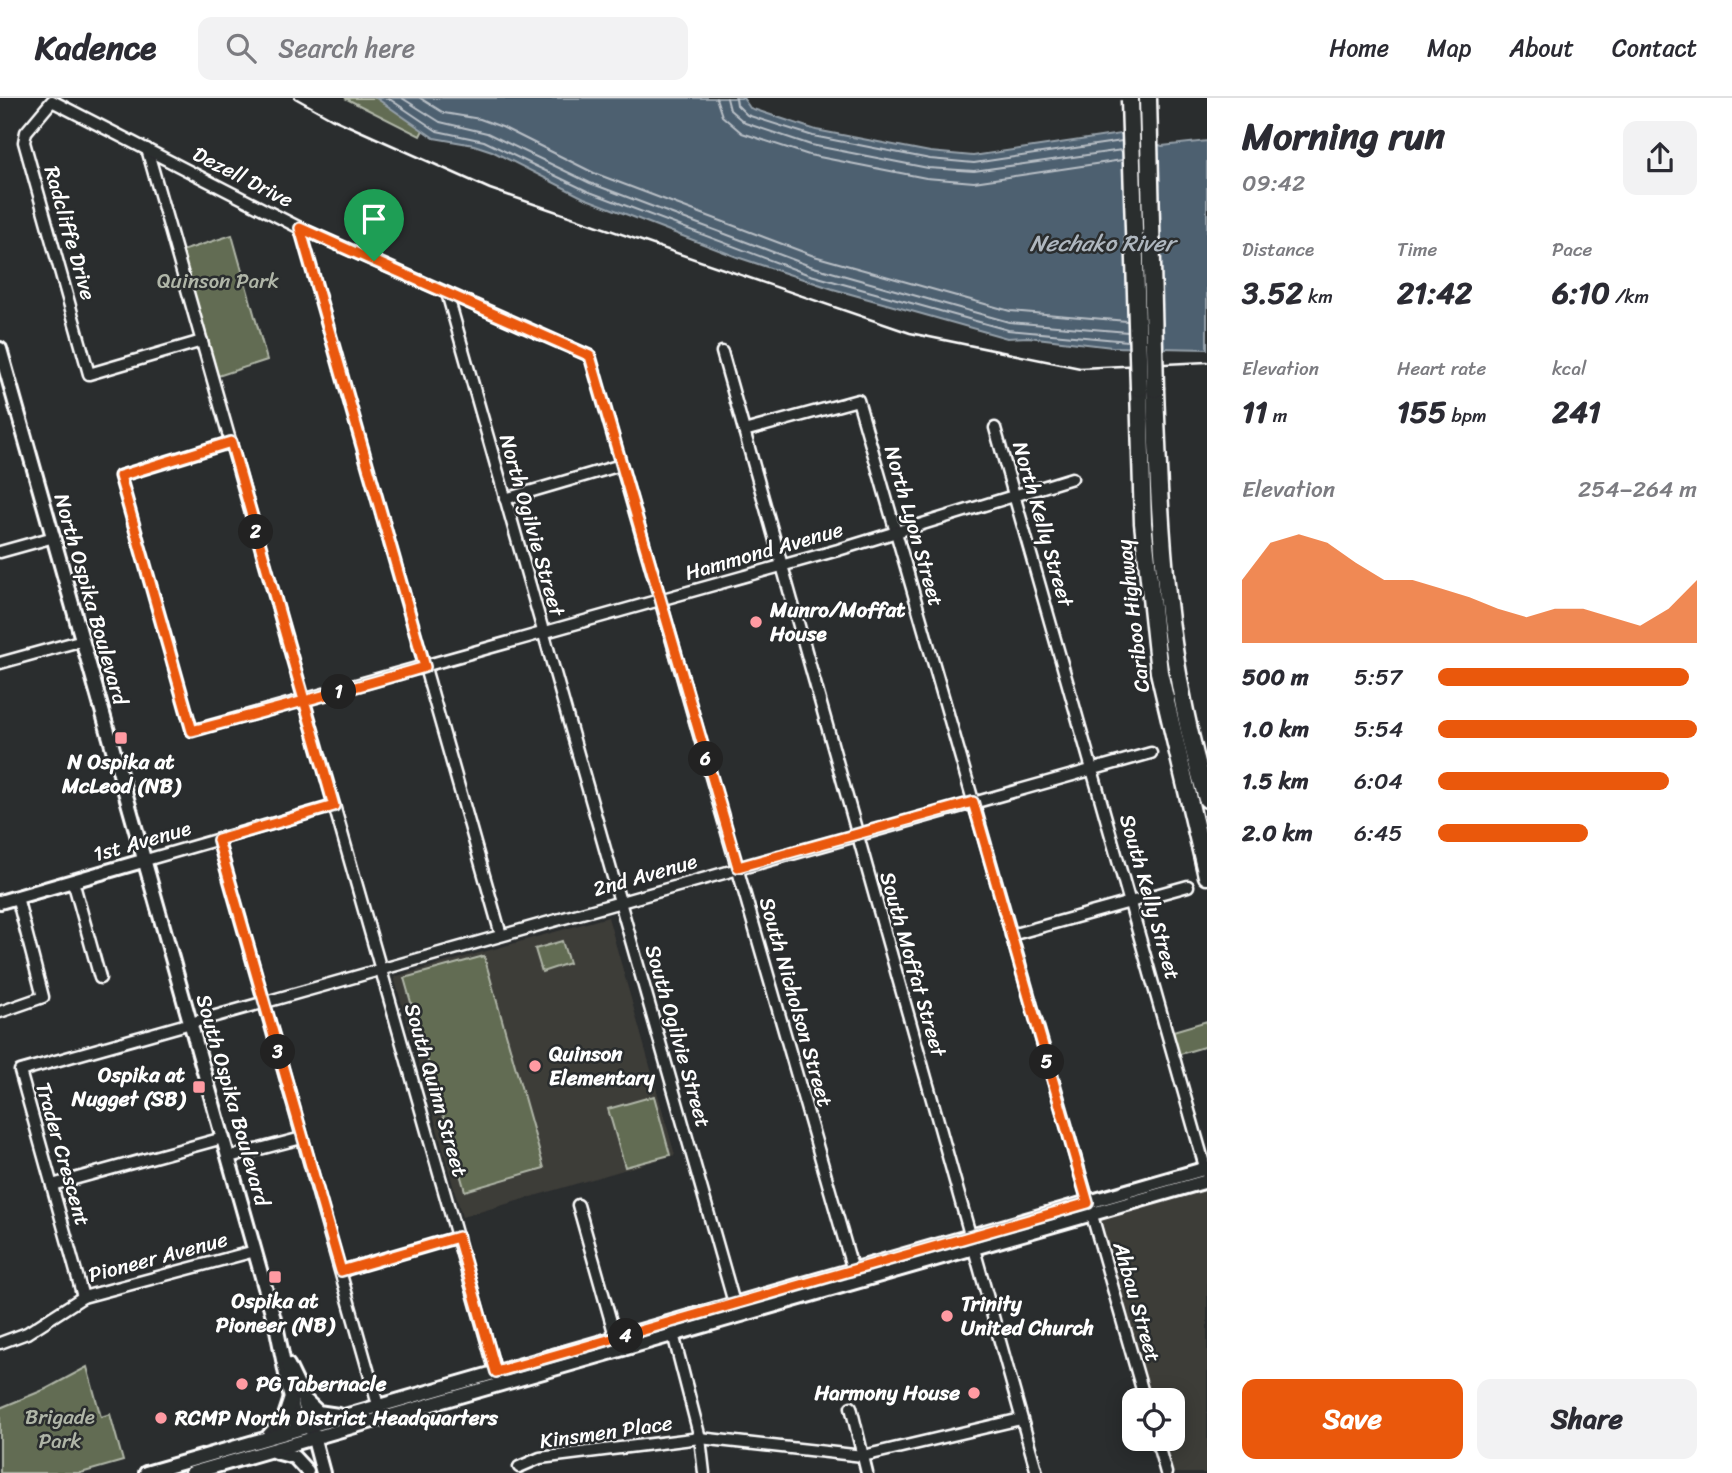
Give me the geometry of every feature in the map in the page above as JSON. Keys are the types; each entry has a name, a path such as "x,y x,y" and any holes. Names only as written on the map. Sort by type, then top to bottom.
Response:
{"highway":[{"path":"1147,388 1148,98"},
{"path":"1130,99 1147,388"},
{"name":"Cariboo Highway","path":"1147,388 1164,587 1175,667 1207,799"},
{"name":"Cariboo Highway","path":"1147,388 1143,523 1159,671 1207,876"}],"main road":[{"name":"North Ospika Boulevard","path":"0,349 146,860"},
{"name":"1st Avenue","path":"0,902 146,860"},
{"name":"South Ospika Boulevard","path":"146,860 282,1352 296,1399 312,1432 322,1469"},
{"path":"146,1473 266,1438 312,1432 1207,1173"},
{"name":"South Ospika Boulevard","path":"296,1399 299,1435 307,1472"},
{"path":"266,1438 284,1419 296,1399 317,1412 347,1422"},
{"path":"322,1469 328,1444 347,1422"},
{"path":"192,1473 264,1452 299,1435"},
{"path":"264,1452 288,1454 307,1472"}],"street":[{"name":"Radcliffe Drive","path":"147,149 52,101 24,137 89,374 202,341"},
{"name":"Dezell Drive","path":"147,149 300,228 590,356"},
{"name":"South Quinn Street","path":"147,149 498,1378"},
{"path":"300,228 500,935"},
{"name":"North Ogilvie Street","path":"447,293 581,767"},
{"name":"South Moffat Street","path":"722,352 1037,1473"},
{"name":"South Nicholson Street","path":"590,356 854,1276"},
{"name":"North Lyon Street","path":"744,431 858,400 1011,935"},
{"name":"North Kelly Street","path":"995,428 1054,630"},
{"name":"Hammond Avenue","path":"231,442 120,476 192,731 896,533 1016,498 1072,478"},
{"path":"505,499 621,465"},
{"path":"0,552 54,537"},
{"name":"South Kelly Street","path":"1054,630 1207,1173"},
{"path":"0,663 83,640"},
{"name":"2nd Avenue","path":"191,1024 738,867 1151,753"},
{"name":"South Ogilvie Street","path":"581,767 736,1310"},
{"name":"1st Avenue","path":"146,860 334,806"},
{"path":"218,840 380,1412"},
{"path":"73,881 100,978"},
{"path":"1011,935 1188,886"},
{"path":"0,1012 43,997 17,897"},
{"name":"Ahbau Street","path":"1011,935 1142,1388"},
{"name":"Trader Crescent","path":"83,1297 20,1071 191,1024"},
{"path":"52,1185 223,1138"},
{"path":"229,1157 302,1138"},
{"path":"578,1205 617,1344"},
{"path":"341,1271 458,1237"},
{"name":"Pioneer Avenue","path":"0,1343 27,1333 83,1297 255,1251"},
{"path":"672,1329 700,1438 705,1473"},
{"path":"851,1407 867,1473"},
{"name":"Kinsmen Place","path":"519,1468 540,1458 700,1438 863,1456 1021,1419"},
{"path":"1160,1451 1166,1473"}],"shaded area":[{"name":"Quinson Elementary","path":"608,917 675,1155 462,1217 394,977"},
{"path":"1207,1187 1207,1473 1172,1473 1165,1451 1185,1451 1185,1388 1147,1388 1097,1217"}],"green space":[{"path":"345,98 414,98 430,117 420,136"},
{"name":"Quinson Park","path":"232,235 267,360 218,376 182,251"},
{"path":"562,941 569,963 542,972 535,949"},
{"path":"484,956 544,1168 465,1191 404,978"},
{"path":"1207,1021 1207,1046 1177,1055 1170,1032"},
{"path":"654,1096 670,1155 625,1167 608,1109"},
{"name":"Brigade Park","path":"87,1367 101,1417 110,1414 123,1461 81,1473 0,1473 0,1408 46,1389"}],"water":[{"name":"Nechako River","path":"376,98 743,98 750,108 816,130 930,152 973,156 1127,133 1162,146 1207,141 1207,349 1112,347 1028,337 1007,338 833,289 737,257 584,198 492,151 434,138"}],"railway":[{"path":"295,98 331,118 490,189 910,333 1080,368 1207,362"}],"place":[{"name":"Munro/Moffat House","path":"756,622"},
{"name":"N Ospika at McLeod (NB)","path":"121,738"},
{"name":"Quinson Elementary","path":"535,1066"},
{"name":"Ospika at Nugget (SB)","path":"199,1087"},
{"name":"Ospika at Pioneer (NB)","path":"275,1277"},
{"name":"Trinity United Church","path":"947,1316"},
{"name":"PG Tabernacle","path":"242,1384"},
{"name":"Harmony House","path":"974,1393"},
{"name":"RCMP North District Headquarters","path":"161,1418"}],"route":[{"path":"374,261 300,228 425,667 366,684 304,701 192,731 120,476 231,442 304,701 334,806 218,840 341,1271 458,1237 496,1372 1088,1203 973,802 738,867 590,356 374,261"}]}
